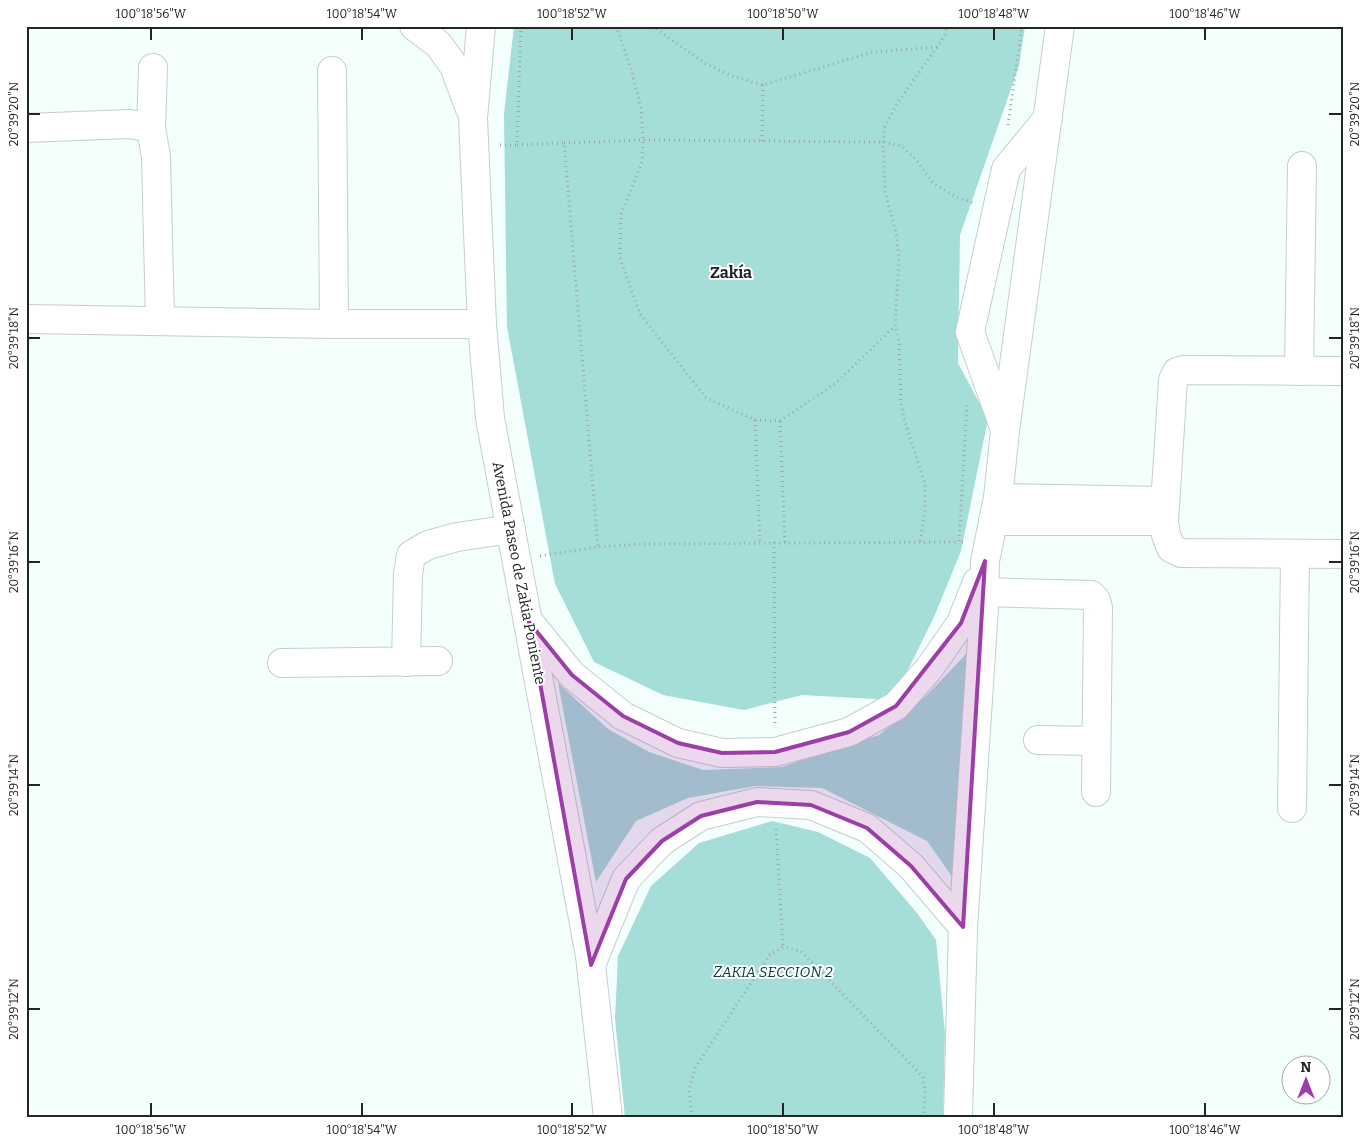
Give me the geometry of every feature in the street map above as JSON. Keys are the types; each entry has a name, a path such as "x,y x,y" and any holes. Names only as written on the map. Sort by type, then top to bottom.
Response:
{"street":[{"path":"414,26 438,44 454,66 473,118"},
{"name":"Avenida Paseo de Zakia Poniente","path":"481,26 473,118 482,324 490,418 591,966 608,1117"},
{"path":"529,622 572,674 623,716 678,743 722,753 775,752 849,732 896,706 928,670 961,623 985,561 996,510 1060,26"},
{"path":"154,68 151,128 156,157 160,320"},
{"path":"332,70 334,324"},
{"path":"1005,431 970,332 1006,169 1048,118"},
{"path":"26,128 130,124 151,128"},
{"path":"1299,371 1302,166"},
{"path":"26,319 334,324 482,324"},
{"path":"1343,371 1184,370 1177,372 1173,380 1164,511 1166,535 1171,548 1181,553 1343,554"},
{"path":"996,510 1164,511"},
{"path":"406,662 408,574 411,555 428,545 457,537 511,529"},
{"path":"1292,808 1295,554"},
{"path":"958,1117 963,927 985,561"},
{"path":"984,592 1091,595 1096,600 1098,608 1096,792"},
{"path":"282,663 438,661"},
{"path":"1038,740 1096,741"},
{"path":"591,966 626,879 662,841 701,816 757,802 811,806 867,828 911,866 963,927"}],"path":[{"path":"517,145 521,26"},
{"path":"616,26 631,69 641,108 644,140 642,162 621,214 620,258 640,314 706,398 755,420 780,421 836,383 895,326"},
{"path":"652,26 706,64 732,76 763,85 873,52 937,47"},
{"path":"920,541 925,512 924,484 901,403 899,342 895,326 899,260 896,232 885,192 883,142 885,127 896,105 945,35 947,26"},
{"path":"762,141 763,85"},
{"path":"474,146 540,146 644,140 883,142 902,146 917,161 933,183 956,197 974,203"},
{"path":"564,144 598,547"},
{"path":"755,420 760,542"},
{"path":"780,421 785,542"},
{"path":"774,542 775,752"},
{"path":"562,553 580,549 642,544 959,542"},
{"path":"775,803 783,947"},
{"path":"692,1117 689,1089 695,1068 770,954 783,947 801,951 923,1077 925,1089 924,1117"}],"highlighted area":[{"path":"985,561 963,927 911,866 867,828 811,805 757,802 701,816 662,841 626,879 591,965 529,622 572,675 623,716 678,743 722,753 775,752 849,732 896,706 961,623"}],"green space":[{"path":"514,26 1025,26 1019,66 960,235 958,363 988,419 961,551 934,617 893,700 802,695 744,710 663,695 594,662 555,584 507,327 504,114"},
{"path":"967,653 953,878 927,841 822,788 755,786 688,798 636,821 596,882 558,683 608,729 649,752 703,770 781,767 879,735 927,695"},
{"name":"ZAKIA SECCION 2","path":"772,821 818,832 870,858 917,913 936,940 945,1033 943,1117 625,1117 615,1019 618,956 651,886 699,843"}],"district":[{"name":"Zakía","path":"731,272"}]}
